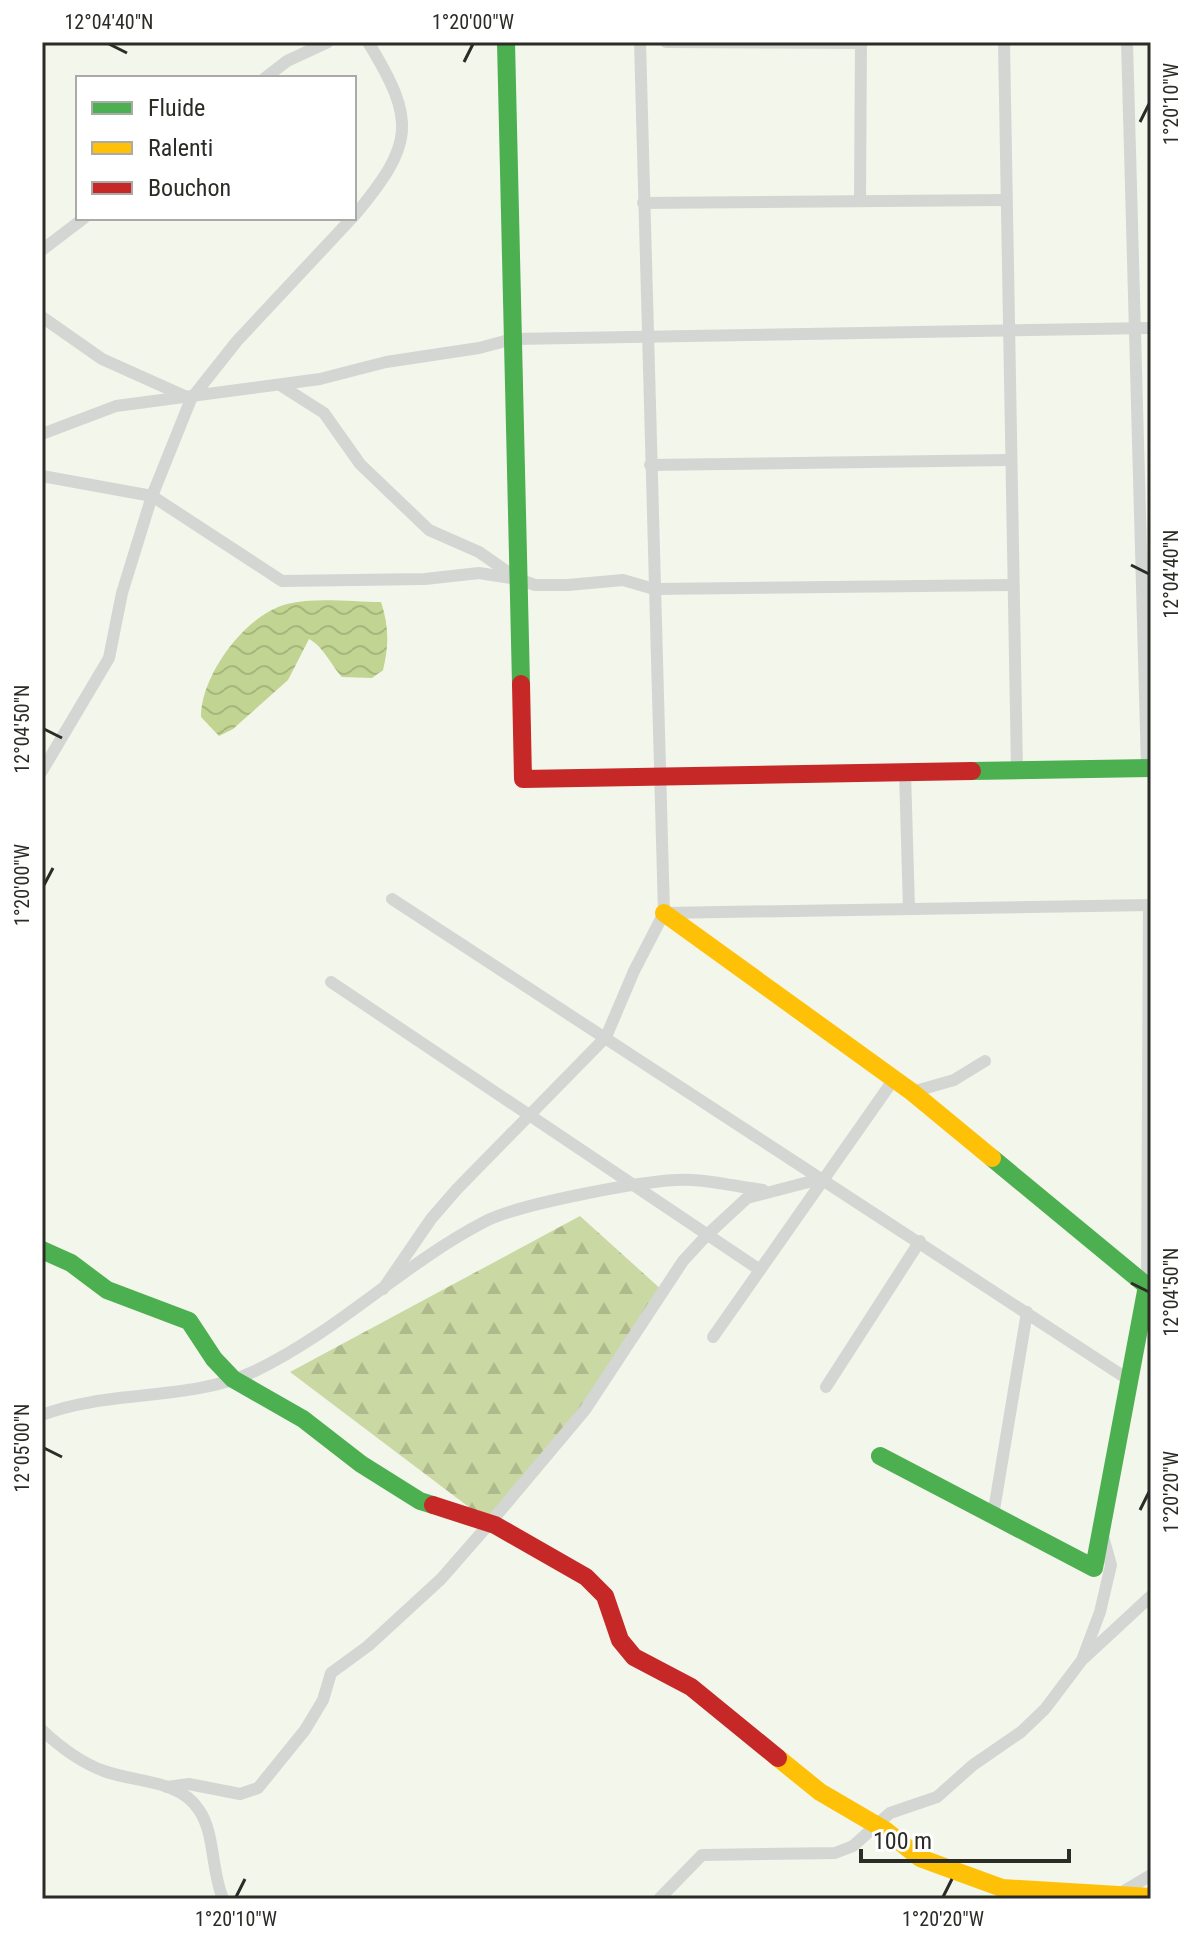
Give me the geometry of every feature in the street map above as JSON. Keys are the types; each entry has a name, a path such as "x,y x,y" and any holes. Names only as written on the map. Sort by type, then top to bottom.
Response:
{"street":[{"path":"268,76 287,61 328,42"},
{"path":"356,213 395,160 404,133 403,106 368,42"},
{"path":"506,42 523,779 1149,768 1145,498 1127,42"},
{"path":"383,1289 431,1219 606,1037 634,971 664,913 640,42"},
{"path":"666,42 861,43 860,201"},
{"path":"1004,42 1009,460 1017,771"},
{"path":"643,203 1005,200"},
{"path":"42,250 81,220"},
{"path":"42,771 109,658 122,593 152,496 191,399 237,341 350,220"},
{"path":"42,317 102,359 191,399"},
{"path":"42,434 116,406 191,399 280,385 513,339 1151,328"},
{"path":"280,385 324,413 360,464 429,530 479,552 518,579"},
{"path":"650,465 1009,460"},
{"path":"42,476 152,496 282,581 425,579 479,573 535,585 623,580 654,589 1012,585"},
{"path":"905,772 909,909"},
{"path":"392,899 824,1178 1129,1380"},
{"path":"664,913 1150,905 1149,1288 1094,1568 880,1456"},
{"path":"664,913 912,1092 1149,1288"},
{"path":"331,982 760,1270"},
{"path":"912,1092 954,1080 985,1061"},
{"path":"713,1337 894,1079"},
{"path":"167,1787 189,1784 240,1794 258,1788 305,1730 323,1700 331,1673 368,1646 441,1579 490,1523 602,1387 677,1271 707,1235 747,1198 824,1178"},
{"path":"42,1415 102,1400 219,1385 233,1379 319,1332 485,1221 519,1209 635,1186 689,1180 766,1191"},
{"path":"826,1387 920,1241"},
{"path":"42,1250 71,1263 107,1290 189,1321 214,1359 233,1379 303,1419 361,1464 420,1501 490,1523 586,1577 605,1596 620,1640 634,1657 691,1687 820,1792 875,1824 920,1858 1002,1888 1151,1897"},
{"path":"993,1516 1027,1312"},
{"path":"1082,1660 1100,1612 1111,1565 1101,1530"},
{"path":"659,1899 702,1855 835,1853 853,1846 875,1824 899,1808 937,1797 973,1765 1021,1732 1045,1709 1082,1660 1140,1610 1151,1596"},
{"path":"42,1730 102,1770 179,1789 198,1807 205,1819 214,1877 223,1899"},
{"path":"1125,1896 1151,1875"}],"green space":[{"path":"580,1216 663,1291 602,1387 490,1523 290,1372"}],"water":[{"path":"309,601 381,602 387,628 386,653 383,670 372,678 342,677 323,651 309,639 288,680 233,729 219,736 201,717 209,683 228,649 256,620 271,610"}],"traffic: fast":[{"path":"506,42 521,684"},
{"path":"972,771 1151,768"},
{"path":"880,1456 1094,1568 1147,1286 992,1158"},
{"path":"42,1250 71,1263 107,1290 189,1321 214,1359 233,1379 303,1419 361,1464 420,1501 433,1505"}],"traffic: slow":[{"path":"664,913 912,1092 992,1158"},
{"path":"778,1758 820,1792 885,1830 920,1858 1002,1888 1151,1897"}],"traffic: jam":[{"path":"521,684 523,779 972,771"},
{"path":"433,1505 495,1525 586,1577 605,1596 620,1640 634,1657 691,1687 778,1758"}]}
